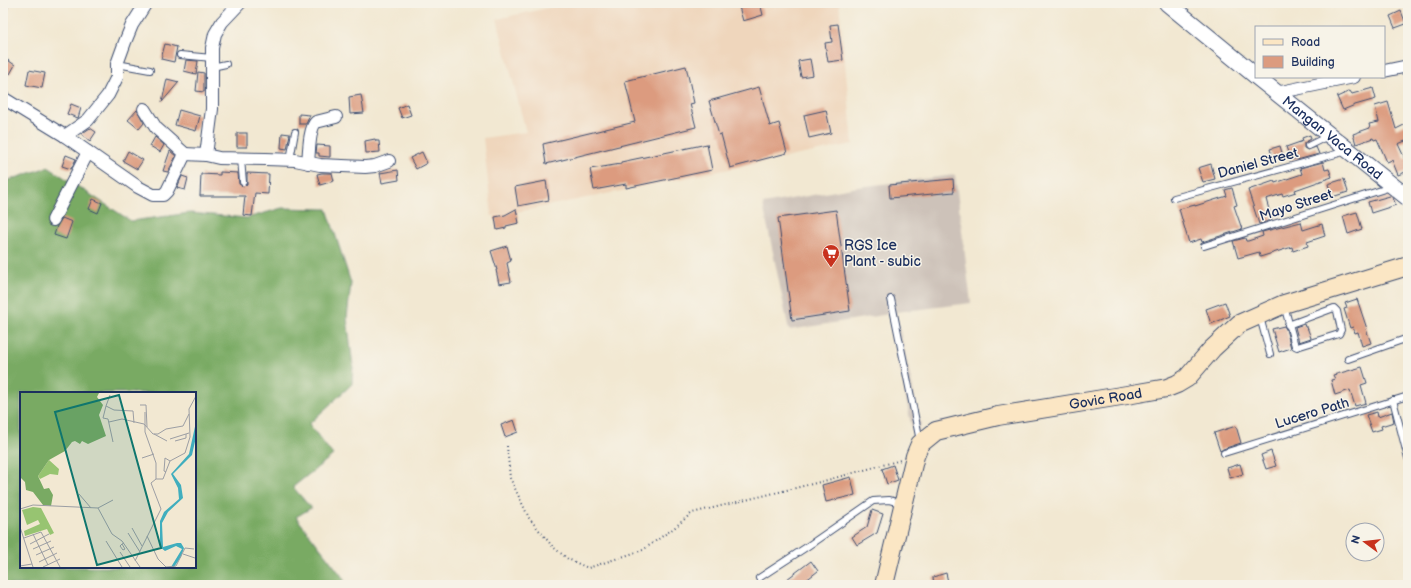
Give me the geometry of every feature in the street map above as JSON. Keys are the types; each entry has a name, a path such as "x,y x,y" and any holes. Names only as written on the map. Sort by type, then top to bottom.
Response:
{"main road":[{"name":"Govic Road","path":"918,450 936,431 998,416 1127,395 1176,384 1187,378 1212,349 1239,324 1284,304 1408,266"},
{"path":"884,585 918,450"}],"street":[{"path":"66,136 88,120 108,95 117,78 117,64 132,25 146,3"},
{"path":"206,155 212,110 212,48 215,34 222,22 240,3"},
{"name":"Mangan Vaca Road","path":"1167,3 1255,76"},
{"path":"1385,71 1408,66"},
{"name":"Mangan Vaca Road","path":"1257,78 1408,198"},
{"path":"1276,93 1349,78"},
{"path":"3,98 66,136 138,187 153,195 163,195 168,191 185,154"},
{"path":"144,109 156,128 185,154 206,155 219,158 290,160 320,165 365,167 375,166 389,160"},
{"path":"308,163 311,132 314,124 316,122 336,117"},
{"path":"53,220 88,152"}],"lane":[{"path":"180,55 226,64"},
{"path":"117,64 150,70"},
{"path":"290,160 295,132"},
{"path":"1308,146 1330,136"},
{"name":"Daniel Street","path":"1174,198 1348,150"},
{"path":"241,159 243,182"},
{"name":"Mayo Street","path":"1204,246 1394,186"},
{"path":"890,300 918,450"},
{"path":"1284,304 1288,325 1295,346 1298,347 1339,334 1341,330 1337,311 1334,308 1288,325"},
{"path":"1259,314 1270,354"},
{"path":"1348,359 1408,338"},
{"name":"Lucero Path","path":"1224,453 1408,396"},
{"path":"1393,400 1408,458"},
{"path":"759,578 873,501 888,500 904,504"}],"path":[{"path":"3,19 9,3"},
{"path":"507,446 510,478 529,518 553,547 568,559 588,568 642,550 674,528 692,513 820,482 918,450"}],"shaded area":[{"path":"571,3 839,3 853,144 492,216 483,138 526,132 497,19"},
{"path":"955,175 971,303 896,312 921,425 914,439 889,314 789,330 763,204 858,187"}],"green space":[{"path":"48,167 131,221 190,213 247,218 282,208 327,209 351,283 347,318 353,366 352,384 309,424 333,455 293,487 311,508 296,517 347,585 3,585 3,182"}],"building":[{"path":"738,3 760,3 763,15 743,21"},
{"path":"1401,11 1406,24 1395,28 1390,16"},
{"path":"838,24 843,60 828,62 825,43 832,42 830,25"},
{"path":"165,44 177,47 174,62 161,59"},
{"path":"3,57 15,65 10,74 3,70"},
{"path":"810,59 813,75 801,77 798,61"},
{"path":"186,60 198,61 196,74 184,71"},
{"path":"686,66 694,103 690,104 696,127 546,164 543,144 635,122 625,81"},
{"path":"29,70 45,73 42,88 26,85"},
{"path":"198,72 204,73 204,92 196,91"},
{"path":"167,79 179,82 162,102"},
{"path":"759,87 770,126 779,123 787,153 730,168 721,134 719,135 709,101"},
{"path":"1373,88 1376,99 1343,110 1337,97 1350,91 1352,94"},
{"path":"361,95 364,113 350,114 349,97"},
{"path":"1388,102 1396,129 1408,123 1408,140 1398,144 1405,159 1408,158 1408,171 1398,175 1392,160 1387,162 1377,139 1374,140 1373,138 1356,144 1353,134 1370,128 1369,124 1379,122 1375,106"},
{"path":"71,104 81,108 78,118 67,114"},
{"path":"407,104 411,115 402,118 398,108"},
{"path":"137,110 144,123 139,129 128,120"},
{"path":"179,110 200,116 196,131 175,125"},
{"path":"826,110 831,133 809,138 804,115"},
{"path":"299,114 310,115 306,124 299,124"},
{"path":"90,128 96,132 90,141 81,134"},
{"path":"237,133 247,133 247,147 237,147"},
{"path":"282,133 290,134 287,149 281,148"},
{"path":"1310,135 1311,139 1304,143 1304,148 1308,150 1316,147 1319,154 1297,160 1296,158 1291,160 1286,147 1303,141 1302,138"},
{"path":"155,137 164,145 160,152 150,146"},
{"path":"375,139 376,141 379,141 380,152 366,153 365,141"},
{"path":"707,144 712,170 626,188 626,184 594,190 590,169 621,164 621,162"},
{"path":"317,145 330,146 330,157 319,156 319,153 316,153"},
{"path":"1280,146 1283,156 1273,159 1270,149"},
{"path":"128,151 143,160 137,169 123,161"},
{"path":"170,151 176,156 168,172 163,171"},
{"path":"422,152 427,163 416,169 410,158"},
{"path":"66,155 76,159 71,169 62,166"},
{"path":"1323,162 1325,170 1329,169 1332,177 1295,190 1296,192 1283,196 1282,194 1266,199 1272,220 1259,224 1248,190 1274,181 1275,183 1302,174 1300,168"},
{"path":"1211,164 1215,179 1203,182 1198,168"},
{"path":"398,170 399,180 382,183 380,173"},
{"path":"220,172 238,173 239,184 243,186 247,184 247,173 269,174 268,194 255,193 252,216 243,215 245,196 200,196 201,174 220,175"},
{"path":"332,173 334,181 320,185 317,174"},
{"path":"182,176 188,178 185,190 177,188"},
{"path":"953,179 954,192 890,198 889,185"},
{"path":"1344,179 1348,192 1332,197 1328,184"},
{"path":"546,181 549,200 518,206 515,187"},
{"path":"1232,188 1237,205 1234,206 1242,229 1202,242 1201,239 1189,243 1179,209 1195,206 1227,196 1225,190"},
{"path":"1390,196 1393,198 1396,205 1371,213 1368,202"},
{"path":"93,199 102,203 98,213 89,209"},
{"path":"516,209 519,223 497,230 495,217 505,215"},
{"path":"836,210 850,311 792,320 778,218"},
{"path":"1357,212 1362,229 1348,234 1343,216"},
{"path":"62,218 72,222 66,239 54,235"},
{"path":"1301,222 1303,230 1322,224 1325,236 1307,242 1308,246 1293,251 1292,247 1260,257 1259,252 1238,258 1233,241 1245,238 1246,241 1248,241 1263,236 1262,232"},
{"path":"507,246 511,261 507,263 511,282 499,284 497,270 491,251"},
{"path":"1357,299 1371,343 1362,346 1358,332 1355,333 1353,327 1350,328 1344,309 1347,308 1345,303"},
{"path":"1225,302 1230,316 1211,324 1206,309"},
{"path":"1304,324 1305,327 1307,327 1311,338 1299,342 1295,327"},
{"path":"1284,326 1291,348 1279,352 1272,329"},
{"path":"1362,367 1367,383 1361,385 1366,403 1355,406 1350,390 1335,395 1331,380 1335,379 1333,375"},
{"path":"1377,412 1378,417 1392,412 1394,422 1381,426 1382,429 1372,432 1366,415"},
{"path":"514,420 518,432 505,437 501,425"},
{"path":"1236,426 1241,443 1220,451 1214,433"},
{"path":"1271,451 1276,466 1266,469 1261,455"},
{"path":"1240,464 1243,474 1230,478 1227,468"},
{"path":"893,465 898,480 887,484 882,469"},
{"path":"851,477 855,495 826,502 822,485"},
{"path":"872,510 883,514 877,533 857,545 852,537 867,527"},
{"path":"811,561 818,571 800,585 779,585"},
{"path":"946,573 948,582 934,585 933,577"}],"place":[{"name":"RGS Ice Plant - subic","path":"831,268"}]}
